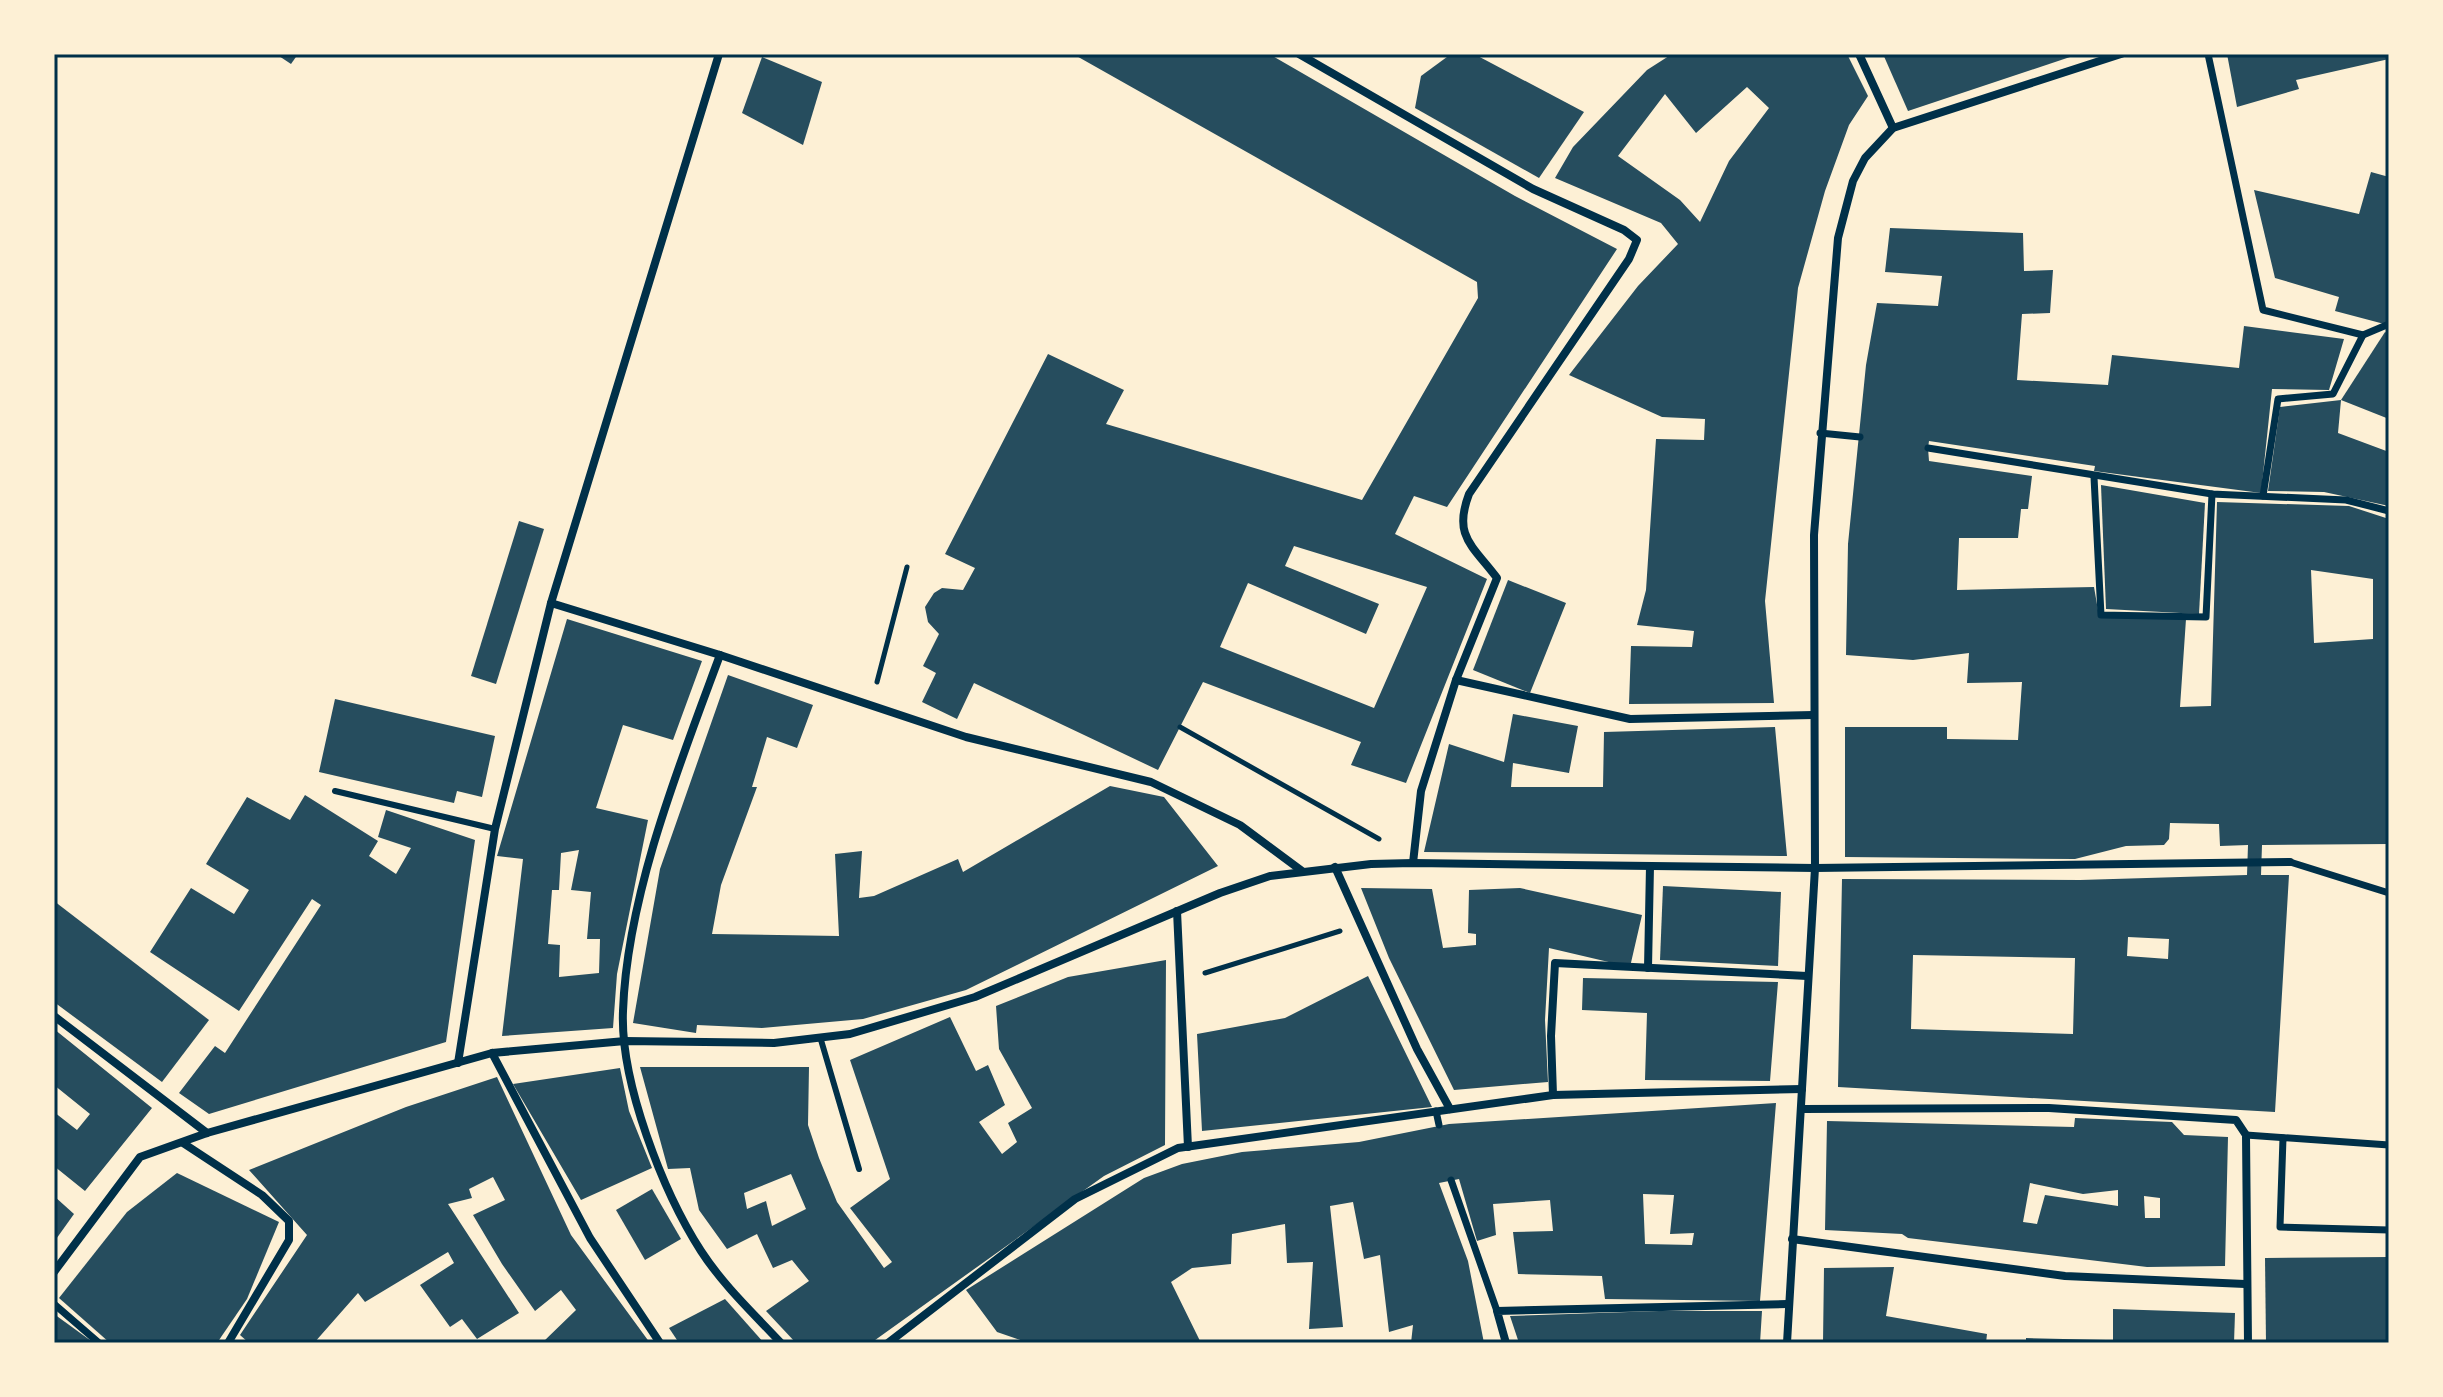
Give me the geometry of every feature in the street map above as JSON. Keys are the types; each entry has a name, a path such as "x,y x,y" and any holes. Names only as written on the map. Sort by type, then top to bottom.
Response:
{"street":[{"path":"458,1063 495,829 551,603 719,54"},
{"path":"1299,54 1533,189 1624,230 1637,240 1629,259 1469,494 1460,517 1465,536 1497,578 1456,680 1421,791 1414,862"},
{"path":"1859,54 1893,128"},
{"path":"1787,1343 1815,868 1814,535 1838,238 1853,181 1865,158 1893,128 2121,54"},
{"path":"2208,54 2263,310 2363,335 2389,324"},
{"path":"2263,496 2278,399 2333,394 2363,335"},
{"path":"1820,433 1860,437"},
{"path":"1928,448 2212,494 2346,500 2389,511"},
{"path":"2094,477 2101,615 2206,617 2212,494"},
{"path":"551,603 720,655 966,737 1166,787 1240,825 1302,871"},
{"path":"720,655 657,832 634,931 623,1011 625,1041 645,1124 673,1200 702,1253 781,1343"},
{"path":"1456,680 1630,719 1813,715"},
{"path":"54,1272 140,1157 207,1133 492,1053 625,1041 743,1043 821,1040 882,1027 975,997 1243,885 1302,871 1414,862 1815,868 2290,862 2389,893"},
{"path":"1648,968 1650,866"},
{"path":"1335,867 1378,966 1450,1109"},
{"path":"1177,911 1188,1147"},
{"path":"1553,1095 1551,1036 1555,963 1807,976"},
{"path":"54,1016 207,1133"},
{"path":"492,1053 590,1238 660,1343"},
{"path":"888,1343 1075,1199 1161,1154 1188,1147 1553,1095 1802,1089"},
{"path":"1803,1109 2075,1109 2230,1118 2243,1126 2246,1135 2245,1284 2248,1343"},
{"path":"1436,1111 1439,1125"},
{"path":"2246,1135 2389,1145"},
{"path":"2283,1138 2280,1227 2389,1230"},
{"path":"183,1143 262,1195 289,1221 289,1240 228,1343"},
{"path":"1451,1180 1506,1343"},
{"path":"1792,1239 2065,1276 2245,1284"},
{"path":"54,1304 99,1343"},
{"path":"1497,1311 1787,1304"}],"lane":[{"path":"335,791 495,829"},
{"path":"821,1040 859,1169"}],"path":[{"path":"870,706 907,567"},
{"path":"1180,727 1414,862"},
{"path":"1180,978 1360,923"}],"building":[{"path":"276,54 298,54 291,64"},
{"path":"1073,54 1269,54 1515,196 1617,249 1447,507 1414,496 1395,534 1487,579 1406,783 1351,765 1361,742 1203,682 1158,770 974,683 957,719 922,702 936,673 923,666 939,634 928,622 925,607 934,593 942,588 963,590 975,568 945,554 1048,354 1124,390 1106,424 1362,500 1478,298 1477,282","holes":["1294,546 1427,587 1374,708 1220,647 1248,583 1366,634 1379,604 1285,566"]},
{"path":"1451,54 1474,54 1584,112 1539,178 1415,108 1421,76"},
{"path":"1672,54 1847,54 1868,96 1849,125 1825,191 1798,288 1765,601 1774,703 1629,704 1631,646 1692,647 1694,631 1637,625 1646,590 1656,439 1704,440 1705,419 1662,417 1569,375 1638,286 1678,244 1661,223 1555,178 1573,147 1647,70","holes":["1747,87 1769,108 1729,161 1700,222 1680,200 1618,156 1665,94 1696,133"]},
{"path":"1883,54 2076,54 2076,55 1908,111"},
{"path":"2227,54 2389,54 2389,59 2296,80 2299,89 2237,107"},
{"path":"762,57 822,82 803,145 742,113"},
{"path":"2371,172 2389,177 2388,325 2335,311 2339,297 2275,278 2254,190 2359,214"},
{"path":"1890,228 2023,233 2024,271 2053,270 2050,313 2022,314 2017,380 2108,385 2112,355 2239,368 2244,326 2344,339 2329,390 2272,389 2261,493 2094,471 2095,466 1929,441 1928,448 1929,461 2032,476 2028,509 2021,509 2018,538 1959,538 1957,590 2094,587 2099,616 2186,619 2180,707 2211,706 2217,502 2349,506 2389,519 2389,844 2262,845 2261,875 2289,875 2275,1112 1838,1087 1842,879 2080,880 2247,875 2248,845 2220,846 2219,824 2170,823 2169,839 2164,845 2126,846 2075,859 1845,857 1845,727 1947,727 1947,739 2018,740 2022,682 1967,683 1969,653 1913,660 1846,655 1848,544 1866,365 1877,303 1938,306 1942,276 1885,272","holes":["2311,570 2373,579 2373,639 2314,643","2128,937 2169,939 2168,959 2127,956","1913,955 2075,958 2073,1034 1911,1029"]},
{"path":"2385,332 2389,334 2389,419 2341,400"},
{"path":"2341,400 2338,433 2389,452 2389,506 2324,492 2268,491 2280,407"},
{"path":"2101,485 2205,503 2199,614 2106,609"},
{"path":"519,521 544,529 496,684 471,676"},
{"path":"1508,580 1566,603 1530,693 1473,670"},
{"path":"567,619 702,661 673,740 623,725 596,808 648,820 617,974 613,1028 502,1036 523,859 497,856","holes":["579,850 571,890 591,892 587,939 600,939 599,973 559,977 560,945 548,944 552,890 559,890 561,853"]},
{"path":"728,675 813,705 797,748 767,737 752,787 757,787 721,885 712,934 839,936 835,854 862,851 859,898 874,896 958,859 963,872 1110,786 1164,797 1218,866 966,990 863,1019 762,1028 697,1025 696,1033 633,1023 660,869"},
{"path":"335,699 495,736 482,797 457,791 454,803 319,772"},
{"path":"1513,714 1578,726 1569,773 1513,763 1511,787 1603,787 1604,732 1775,727 1787,856 1424,852 1449,744 1504,762"},
{"path":"305,795 378,841 369,856 396,874 411,848 378,837 386,810 475,840 446,1042 209,1114 179,1093 215,1046 225,1053 321,905 312,899 239,1011 150,952 191,888 234,914 249,890 206,864 247,797 290,820"},
{"path":"1663,886 1781,892 1778,966 1660,960"},
{"path":"1361,888 1432,889 1443,948 1476,945 1476,934 1468,933 1469,890 1520,888 1642,915 1630,967 1549,948 1545,1020 1548,1082 1454,1090 1389,958"},
{"path":"54,901 209,1020 162,1082 54,1002"},
{"path":"1166,960 1165,1145 1104,1176 871,1343 796,1343 766,1311 809,1281 792,1260 773,1268 757,1234 727,1249 699,1210 690,1168 668,1169 640,1067 809,1067 808,1125 819,1158 837,1202 884,1268 892,1262 850,1208 890,1179 850,1060 950,1017 976,1071 988,1065 1005,1105 979,1122 1002,1154 1017,1142 1008,1123 1032,1108 999,1049 996,1006 1068,977","holes":["791,1174 806,1209 772,1226 766,1201 747,1209 744,1193"]},
{"path":"1368,976 1432,1107 1202,1131 1197,1034 1285,1018"},
{"path":"1583,978 1778,982 1770,1081 1645,1080 1647,1013 1582,1010"},
{"path":"54,1029 152,1108 85,1191 54,1166 54,1112 77,1130 90,1114 54,1085"},
{"path":"620,1068 629,1111 652,1168 581,1200 513,1084"},
{"path":"497,1077 571,1235 650,1343 542,1343 576,1310 561,1290 535,1311 502,1264 473,1215 505,1200 493,1177 469,1189 472,1198 448,1204 519,1313 477,1339 462,1319 450,1327 420,1285 454,1263 448,1252 365,1302 358,1293 314,1343 249,1343 240,1335 307,1235 249,1170 406,1107"},
{"path":"1776,1103 1760,1301 1605,1299 1602,1276 1518,1274 1513,1232 1553,1231 1550,1200 1493,1204 1496,1235 1477,1241 1459,1179 1439,1183 1468,1261 1484,1343 1411,1343 1413,1325 1389,1332 1380,1255 1364,1259 1353,1202 1330,1206 1343,1327 1309,1329 1313,1262 1287,1263 1285,1224 1232,1234 1231,1264 1192,1268 1171,1282 1201,1343 1029,1343 997,1332 966,1290 1144,1178 1182,1164 1242,1152 1359,1142 1449,1124","holes":["1643,1194 1674,1195 1670,1234 1694,1233 1692,1245 1645,1244"]},
{"path":"2075,1118 2172,1122 2184,1135 2228,1137 2225,1266 2147,1267 1908,1238 1902,1234 1825,1230 1827,1121 2074,1127","holes":["2030,1183 2083,1194 2118,1190 2118,1206 2045,1195 2037,1224 2023,1222","2144,1196 2160,1198 2160,1218 2145,1218"]},
{"path":"177,1173 279,1222 247,1299 217,1343 110,1343 59,1298 127,1212"},
{"path":"652,1189 681,1239 645,1260 616,1210"},
{"path":"54,1196 74,1214 54,1242"},
{"path":"2389,1257 2389,1343 2266,1343 2265,1258"},
{"path":"1894,1267 1886,1316 1987,1334 1986,1343 1823,1343 1824,1268"},
{"path":"725,1299 764,1343 679,1343 669,1328"},
{"path":"2113,1309 2235,1313 2234,1343 2113,1343"},
{"path":"1762,1311 1760,1343 1519,1343 1510,1316"},
{"path":"54,1314 94,1343 54,1343"},
{"path":"2026,1338 2106,1340 2106,1343 2026,1343"}]}
